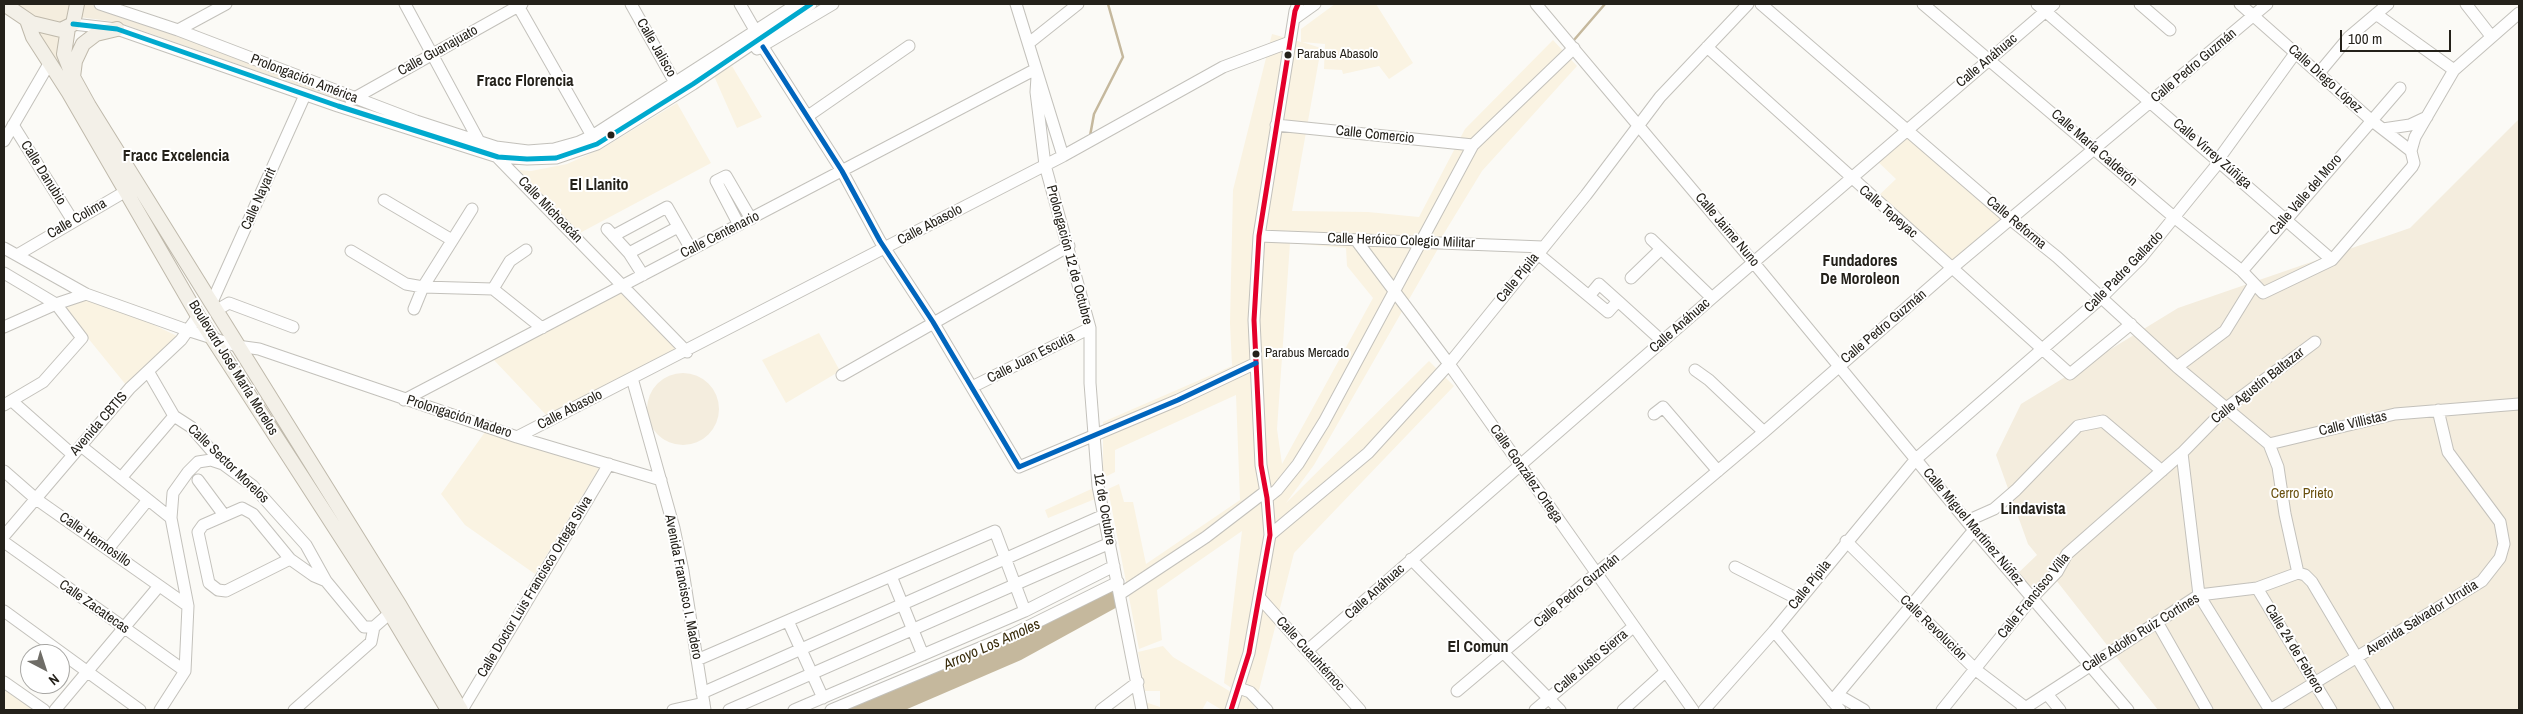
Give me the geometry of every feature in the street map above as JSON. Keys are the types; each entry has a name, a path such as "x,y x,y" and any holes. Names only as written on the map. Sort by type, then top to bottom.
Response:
{"main road":[{"path":"4,4 24,19 49,28 60,30 70,26"},
{"name":"Boulevard José María Morelos","path":"16,4 15,7 24,19 33,37 132,188 215,306 237,346 400,606 462,710"},
{"name":"Boulevard José María Morelos","path":"78,4 70,26 64,54 74,77 198,316 390,613 448,710"},
{"path":"74,77 75,61 84,44 96,34 117,29"},
{"path":"198,316 200,308 205,303 215,306"},
{"path":"211,336 220,333 226,326"}],"street":[{"name":"Prolongación América","path":"100,4 178,30 354,98 496,147 528,151 594,140"},
{"path":"178,30 226,4"},
{"name":"Calle Michoacán","path":"405,4 477,141 498,157 687,352"},
{"path":"519,4 594,140"},
{"name":"Calle Guanajuato","path":"338,106 519,4"},
{"name":"Calle Jalisco","path":"631,4 678,87"},
{"path":"740,4 759,38 842,171 880,241 933,322 1019,467 1256,363"},
{"name":"Prolongación América","path":"678,87 723,67 797,4"},
{"name":"Prolongación América","path":"70,26 117,29 305,95 498,157 527,159 556,158 594,140 811,4"},
{"path":"759,38 833,4"},
{"path":"1016,4 1063,156"},
{"path":"1029,43 1078,4"},
{"path":"1231,710 1249,653 1270,535 1266,494 1260,465 1254,320 1259,236 1294,9 1315,4"},
{"name":"Calle Jaime Nuno","path":"1536,4 1754,263 1837,366 1916,458"},
{"name":"Calle Pípila","path":"1270,535 1368,453 1449,364 1586,195 1638,124 1748,4"},
{"name":"Calle Reforma","path":"1761,4 2011,220 2057,257 2177,367 2269,444"},
{"name":"Calle María Calderón","path":"1924,4 2175,218 2242,271 2263,293 2332,260"},
{"path":"2140,4 2170,30"},
{"name":"Calle Diego López","path":"2240,4 2371,120 2412,151"},
{"name":"Calle Pedro Guzmán","path":"1457,692 1764,432 1837,366 1952,268 2267,4"},
{"path":"2319,73 2349,37 2388,4"},
{"path":"2466,4 2491,36"},
{"name":"Calle Anáhuac","path":"1308,650 1989,59 2046,6"},
{"name":"Calle Virrey Zúñiga","path":"2046,6 2218,160 2287,218 2332,260"},
{"path":"2332,260 2412,167 2415,158 2412,151 2415,137 2454,70 2519,13"},
{"path":"2376,14 2454,70"},
{"name":"Calle Abasolo","path":"517,437 687,352 1063,156 1224,67 1290,42"},
{"path":"808,116 909,46"},
{"name":"Calle Tepeyac","path":"1707,47 1850,178 2070,374 2131,324"},
{"path":"1120,594 1206,537 1266,494 1277,490 1298,464 1324,422 1473,146 1574,48"},
{"name":"Calle Padre Gallardo","path":"1916,458 2101,298 2142,258 2215,168 2218,160 2296,52"},
{"path":"4,141 50,62"},
{"name":"Prolongación 12 de Octubre","path":"1036,73 1036,92 1045,165 1069,246 1090,328 1093,436"},
{"name":"Calle Centenario","path":"404,400 624,286 691,249 1036,73"},
{"name":"Calle Valle del Moro","path":"2242,271 2400,88"},
{"name":"Calle Nayarit","path":"215,306 305,95"},
{"path":"2383,129 2410,125 2428,116"},
{"name":"Calle Danubio","path":"13,125 74,221"},
{"name":"Calle Comercio","path":"1276,125 1473,146"},
{"path":"739,225 716,181 726,176 751,219"},
{"name":"Calle Colima","path":"17,255 132,188"},
{"path":"384,200 452,240"},
{"path":"643,275 629,253 610,232 667,207 691,249"},
{"path":"414,309 424,287 472,209"},
{"path":"629,253 678,227"},
{"name":"Calle Heróico Colegio Militar","path":"1259,236 1420,242 1540,250"},
{"name":"Calle González Ortega","path":"1356,240 1449,364 1693,710"},
{"path":"1651,240 1712,298"},
{"path":"842,375 1069,246"},
{"name":"Prolongación Madero","path":"4,248 86,294 237,346 259,349 517,437 661,480"},
{"path":"1631,278 1661,249"},
{"path":"493,289 510,261 526,250"},
{"path":"1540,250 1608,312 1618,301"},
{"path":"351,251 406,284 424,287 493,289 542,328"},
{"path":"4,273 56,304 82,338 43,382 8,403 77,451 121,478 147,501 171,518"},
{"path":"1589,296 1599,284 1662,341"},
{"path":"2177,367 2225,331 2254,284"},
{"path":"69,300 73,291 70,285"},
{"path":"4,328 56,304 86,294"},
{"path":"215,306 229,303 293,328"},
{"name":"Avenida CBTIS","path":"4,536 148,371 181,340 198,316"},
{"name":"Prolongación Madero","path":"226,326 259,349"},
{"name":"Calle Juan Escutia","path":"972,387 1090,328"},
{"name":"Calle Agustín Baltazar","path":"2182,453 2225,409 2315,342"},
{"path":"1695,370 1709,380 1764,432"},
{"name":"Calle Sector Morelos","path":"148,371 174,416 191,427 223,464 254,486 306,545 326,581 364,626 374,627"},
{"name":"Avenida Francisco I. Madero","path":"632,378 661,480 683,571 703,702"},
{"name":"Calle Villistas","path":"2269,444 2395,414 2519,404"},
{"path":"1654,414 1662,407 1718,470"},
{"name":"Avenida Salvador Urrutia","path":"2270,710 2482,581 2500,558 2504,544 2500,522 2448,452 2438,410"},
{"path":"121,478 174,416"},
{"path":"1837,702 1971,526 2016,490 2078,426 2103,421 2162,471"},
{"name":"12 de Octubre","path":"1093,436 1098,486 1142,710"},
{"path":"198,462 201,438"},
{"path":"2269,444 2278,467 2285,514 2298,573 2312,582 2388,710"},
{"path":"2182,453 2199,594 2270,710"},
{"name":"Calle Francisco Villa","path":"1942,710 2032,598 2057,572 2067,554 2182,453"},
{"name":"Calle Pípila","path":"1704,710 1774,631 1798,599 1916,458"},
{"name":"Calle Miguel Martínez Núñez","path":"1916,458 1971,526 2128,710"},
{"path":"160,710 185,671 188,606 171,518 173,493 188,472 198,462 211,460 223,464"},
{"name":"Calle Doctor Luis Francisco Ortega Silva","path":"462,710 609,464"},
{"name":"Calle Hermosillo","path":"4,471 36,499 188,606"},
{"path":"198,480 224,516"},
{"path":"108,549 147,501"},
{"path":"290,559 226,591 218,590 209,583 198,532 203,525 242,508 252,514 290,559 326,581"},
{"path":"673,710 703,702 800,648 904,605 1104,515"},
{"path":"697,660 995,531 1025,611"},
{"name":"Calle Revolución","path":"1846,541 1976,670 2024,709"},
{"name":"Calle Zacatecas","path":"4,542 185,671"},
{"path":"729,710 1110,543"},
{"path":"1411,560 1560,710"},
{"path":"794,710 1025,611 1114,566"},
{"path":"1735,567 1798,599"},
{"name":"Calle Adolfo Ruiz Cortines","path":"2024,709 2199,594 2257,588 2298,573"},
{"path":"891,576 923,655"},
{"path":"831,710 1013,634 1118,582"},
{"path":"55,710 126,629 159,586"},
{"name":"Calle 24 de Febrero","path":"2257,588 2331,710"},
{"name":"Calle Cuauhtémoc","path":"1260,598 1360,710"},
{"path":"4,611 89,671 140,710"},
{"path":"294,710 371,642 374,627 390,613"},
{"path":"788,621 823,698"},
{"path":"2156,622 2207,710"},
{"name":"Calle Justo Sierra","path":"1535,710 1633,627"},
{"path":"1774,631 1837,702 1864,710"},
{"path":"1623,710 1665,672"},
{"path":"4,682 44,710"},
{"path":"1100,710 1138,682"},
{"path":"1239,688 1250,692 1267,710"},
{"path":"2047,694 2060,710"}],"shaded area":[{"path":"1335,4 1376,4 1413,63 1389,79 1379,66 1343,74 1342,70 1324,69 1325,44 1302,42 1321,48 1292,211 1368,212 1419,217 1465,129 1553,40 1577,66 1482,171 1440,240 1439,247 1314,465 1286,503 1429,361 1454,386 1294,553 1254,710 1222,710 1207,701 1202,710 1147,710 1145,702 1160,707 1160,691 1145,691 1138,652 1163,646 1173,657 1231,692 1233,689 1224,683 1242,531 1157,590 1162,640 1139,649 1108,489 1119,484 1124,502 1133,502 1146,564 1240,500 1236,395 1115,450 1115,472 1103,478 1103,422 1232,366 1230,323 1233,190 1272,34 1301,42 1301,29","holes":["1290,243 1346,248 1347,266 1373,298 1282,464 1277,429"]},
{"path":"732,66 762,117 737,128 714,76"},
{"path":"677,103 711,163 578,234 519,170 531,171 567,164 603,148"},
{"path":"1906,130 2011,220 1952,268 1874,200 1896,179 1874,158"},
{"path":"619,291 681,352 548,417 492,358"},
{"path":"84,296 177,336 126,385 62,306"},
{"path":"819,333 840,371 786,403 762,360"},
{"path":"485,432 601,465 535,574 465,525 441,494"},
{"path":"1098,486 1100,497 1048,518 1045,510"},
{"path":"4,685 39,710 4,710"}],"green space":[{"path":"18,4 72,4 72,16 62,24 42,20 26,13"},
{"path":"82,4 90,4 350,99 346,102 129,26 79,17"},
{"path":"38,31 59,36 62,68 60,69"},
{"name":"Cerro Prieto","path":"2519,119 2519,710 2158,710 2052,575 2032,594 2015,576 2037,555 2028,544 1996,455 2021,404 2178,308 2410,228"},
{"path":"690,373 709,383 717,395 719,409 717,423 709,435 697,443 676,445 657,435 649,423 647,402 657,383 669,375"}],"water":[{"name":"Arroyo Los Amoles","path":"1117,584 1121,605 1021,660 905,710 834,710"}],"waterway":[{"name":"Arroyo Los Amoles","path":"1090,136 1094,114 1123,57 1108,4"},
{"path":"1574,40 1605,4"}],"transit line":[{"path":"73,24 117,29 338,106 498,157 527,159 556,158 597,144 693,84 811,4"},
{"path":"1231,710 1249,653 1270,535 1267,498 1261,465 1254,320 1259,236 1295,11 1298,4"},
{"path":"763,47 842,171 880,241 933,322 1019,467 1178,400 1256,363"}],"place":[{"name":"Parabus Abasolo","path":"1288,55"},
{"name":"Parabus Mercado","path":"1256,354"}],"district":[{"name":"Fracc Florencia","path":"525,82"},
{"name":"Fracc Excelencia","path":"176,157"},
{"name":"El Llanito","path":"599,186"},
{"name":"Fundadores De Moroleon","path":"1860,271"},
{"name":"Lindavista","path":"2033,510"},
{"name":"El Comun","path":"1478,648"}]}
